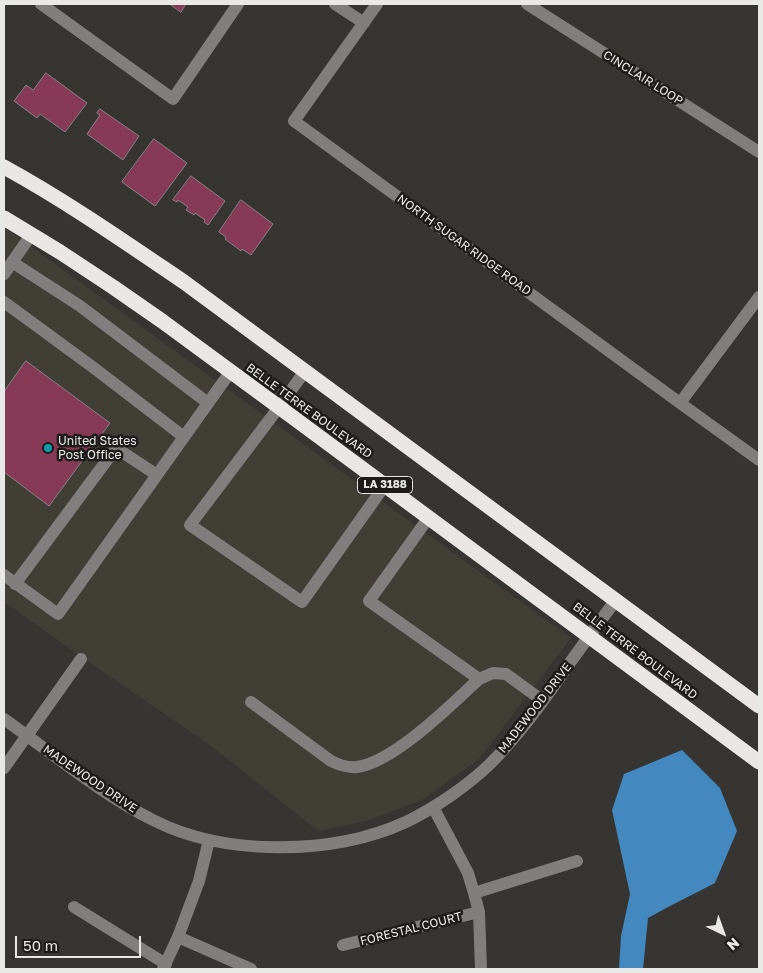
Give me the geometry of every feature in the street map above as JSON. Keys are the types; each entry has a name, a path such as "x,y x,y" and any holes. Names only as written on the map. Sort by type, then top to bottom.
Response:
{"highway":[{"path":"4,169 120,238 184,282 759,706"},
{"name":"BELLE TERRE BOULEVARD","path":"4,218 113,287 231,371 759,762"}],"street":[{"path":"41,4 173,99 238,4"},
{"path":"335,4 364,23 377,4"},
{"name":"CINCLAIR LOOP","path":"527,4 759,152"},
{"name":"NORTH SUGAR RIDGE ROAD","path":"364,23 294,120 759,460"},
{"path":"4,274 31,235"},
{"path":"12,262 80,306 208,403"},
{"path":"680,403 759,297"},
{"path":"4,302 184,437"},
{"path":"4,575 58,614 231,371"},
{"path":"305,371 190,525 302,602 385,485"},
{"path":"15,584 116,448 157,475"},
{"path":"429,517 369,601 479,679"},
{"name":"MADEWOOD DRIVE","path":"4,718 129,807 154,821 183,833 240,845 273,847 336,843 372,835 406,822 434,807 465,786 513,739 616,600"},
{"path":"4,768 81,659"},
{"path":"251,702 331,760 342,766 357,767 375,761 395,750 431,723 479,679 493,673 506,674 543,701"},
{"path":"434,807 468,873 474,893 479,912 481,969"},
{"path":"74,907 165,966 199,881 210,840"},
{"path":"474,893 577,861"},
{"name":"FORESTAL COURT","path":"343,945 479,912"},
{"path":"178,937 251,969"}],"shaded area":[{"path":"4,227 571,638 479,759 422,800 367,821 318,831 210,745 4,602"}],"water":[{"path":"682,750 720,788 737,831 715,883 648,918 643,969 619,969 621,936 630,894 612,810 624,774"}],"building":[{"path":"170,4 186,4 181,12"},
{"path":"46,73 87,103 65,132 40,114 37,118 14,101 26,85 33,90"},
{"path":"100,109 139,136 123,160 87,134 100,115 97,113"},
{"path":"154,139 187,163 155,206 122,182"},
{"path":"191,176 225,201 208,225 204,222 205,220 195,213 194,215 186,210 188,207 178,200 177,202 173,200"},
{"path":"241,200 273,224 251,255 242,249 241,251 219,232"},
{"name":"United States Post Office","path":"26,361 110,423 49,506 4,472 4,392"}],"place":[{"name":"United States Post Office","path":"48,448"}]}
